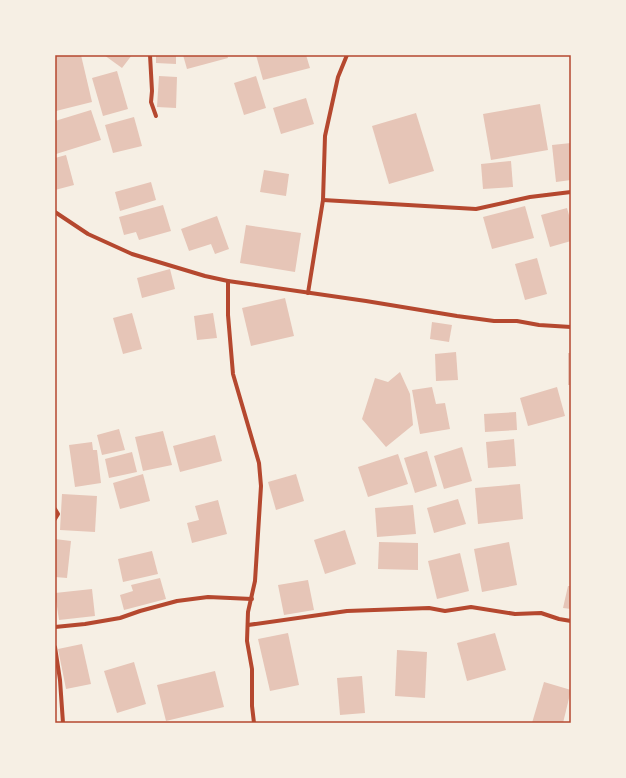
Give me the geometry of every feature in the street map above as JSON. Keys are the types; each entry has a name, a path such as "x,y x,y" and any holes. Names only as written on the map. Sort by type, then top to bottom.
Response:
{"street":[{"path":"150,55 152,91 151,102 156,116"},
{"path":"308,293 323,200 325,136 338,77 347,55"},
{"path":"323,200 476,209 530,197 571,192"},
{"path":"55,212 88,234 132,254 205,276 228,281 457,316 494,321 517,320 539,325 571,327"},
{"path":"228,281 228,315 233,374 259,463 261,486 256,581 248,612 247,641 252,669 252,706 254,723"},
{"path":"55,510 58,514 55,519"},
{"path":"55,627 120,618 177,601 208,596 252,599"},
{"path":"248,625 347,611 429,608 445,611 471,607 515,614 541,613 571,621"},
{"path":"55,648 60,680 63,723"}],"building":[{"path":"55,55 81,55 92,102 56,111"},
{"path":"104,55 132,55 122,68"},
{"path":"156,55 176,55 176,64 156,63"},
{"path":"183,55 227,55 228,58 187,69"},
{"path":"256,55 306,55 310,68 263,80"},
{"path":"117,71 128,109 103,116 92,78"},
{"path":"159,76 177,77 176,108 157,107"},
{"path":"256,76 266,108 244,115 234,83"},
{"path":"306,98 314,124 281,134 273,108"},
{"path":"540,104 548,150 491,160 483,114"},
{"path":"91,110 101,140 56,154 55,121"},
{"path":"416,113 434,171 389,184 372,126"},
{"path":"134,117 142,146 113,153 105,125"},
{"path":"571,143 571,180 556,182 552,145"},
{"path":"66,155 74,185 55,190 55,158"},
{"path":"511,161 513,187 483,189 481,164"},
{"path":"264,170 289,174 286,196 260,192"},
{"path":"151,182 156,200 120,211 115,192"},
{"path":"163,205 171,231 139,240 136,232 124,235 119,217"},
{"path":"525,206 534,238 492,249 483,217"},
{"path":"567,208 571,222 571,241 550,247 541,215"},
{"path":"217,216 229,249 215,254 211,244 189,251 181,229"},
{"path":"246,225 301,233 295,272 240,263"},
{"path":"537,258 547,294 525,300 515,264"},
{"path":"170,269 175,289 142,298 137,278"},
{"path":"285,298 294,336 251,346 242,308"},
{"path":"132,313 142,349 123,354 113,318"},
{"path":"213,313 217,338 197,340 194,316"},
{"path":"432,322 452,325 449,342 430,339"},
{"path":"456,352 458,380 436,381 435,354"},
{"path":"568,353 571,353 571,385 568,385"},
{"path":"400,372 410,394 413,425 386,447 362,419 375,378 388,382"},
{"path":"432,387 436,404 445,403 450,429 420,434 412,390"},
{"path":"557,387 565,416 528,426 520,398"},
{"path":"516,412 517,430 485,432 484,414"},
{"path":"119,429 125,450 102,455 97,435"},
{"path":"163,431 172,465 143,471 135,437"},
{"path":"215,435 222,461 180,472 173,446"},
{"path":"514,439 516,466 488,468 486,442"},
{"path":"92,442 93,450 97,450 101,483 75,487 69,445"},
{"path":"462,447 472,481 444,489 434,456"},
{"path":"427,451 437,486 415,493 404,458"},
{"path":"132,452 137,472 109,478 105,459"},
{"path":"398,454 408,484 368,497 358,467"},
{"path":"143,474 150,501 120,509 113,483"},
{"path":"296,474 304,501 276,510 268,482"},
{"path":"520,484 523,519 478,524 475,488"},
{"path":"62,494 97,496 95,532 60,530"},
{"path":"458,499 466,524 434,533 427,508"},
{"path":"218,500 227,534 192,543 187,523 199,520 195,506"},
{"path":"413,505 416,534 377,537 375,508"},
{"path":"345,530 356,564 325,574 314,540"},
{"path":"55,539 71,541 67,578 55,577"},
{"path":"379,542 418,543 418,570 378,569"},
{"path":"509,542 517,585 482,592 474,549"},
{"path":"152,551 158,574 123,582 118,559"},
{"path":"460,553 469,591 437,599 428,561"},
{"path":"160,578 166,599 124,610 120,595 133,591 131,585"},
{"path":"308,580 314,610 284,615 278,585"},
{"path":"568,586 571,586 571,609 563,608"},
{"path":"92,589 95,616 59,620 55,593"},
{"path":"288,633 299,685 270,691 258,639"},
{"path":"495,633 506,670 467,681 457,643"},
{"path":"82,644 91,684 66,689 58,649"},
{"path":"397,650 427,652 425,698 395,696"},
{"path":"134,662 146,704 117,713 104,671"},
{"path":"215,671 224,707 166,721 157,685"},
{"path":"362,676 365,713 340,715 337,678"},
{"path":"544,682 571,690 563,723 532,723"}]}
